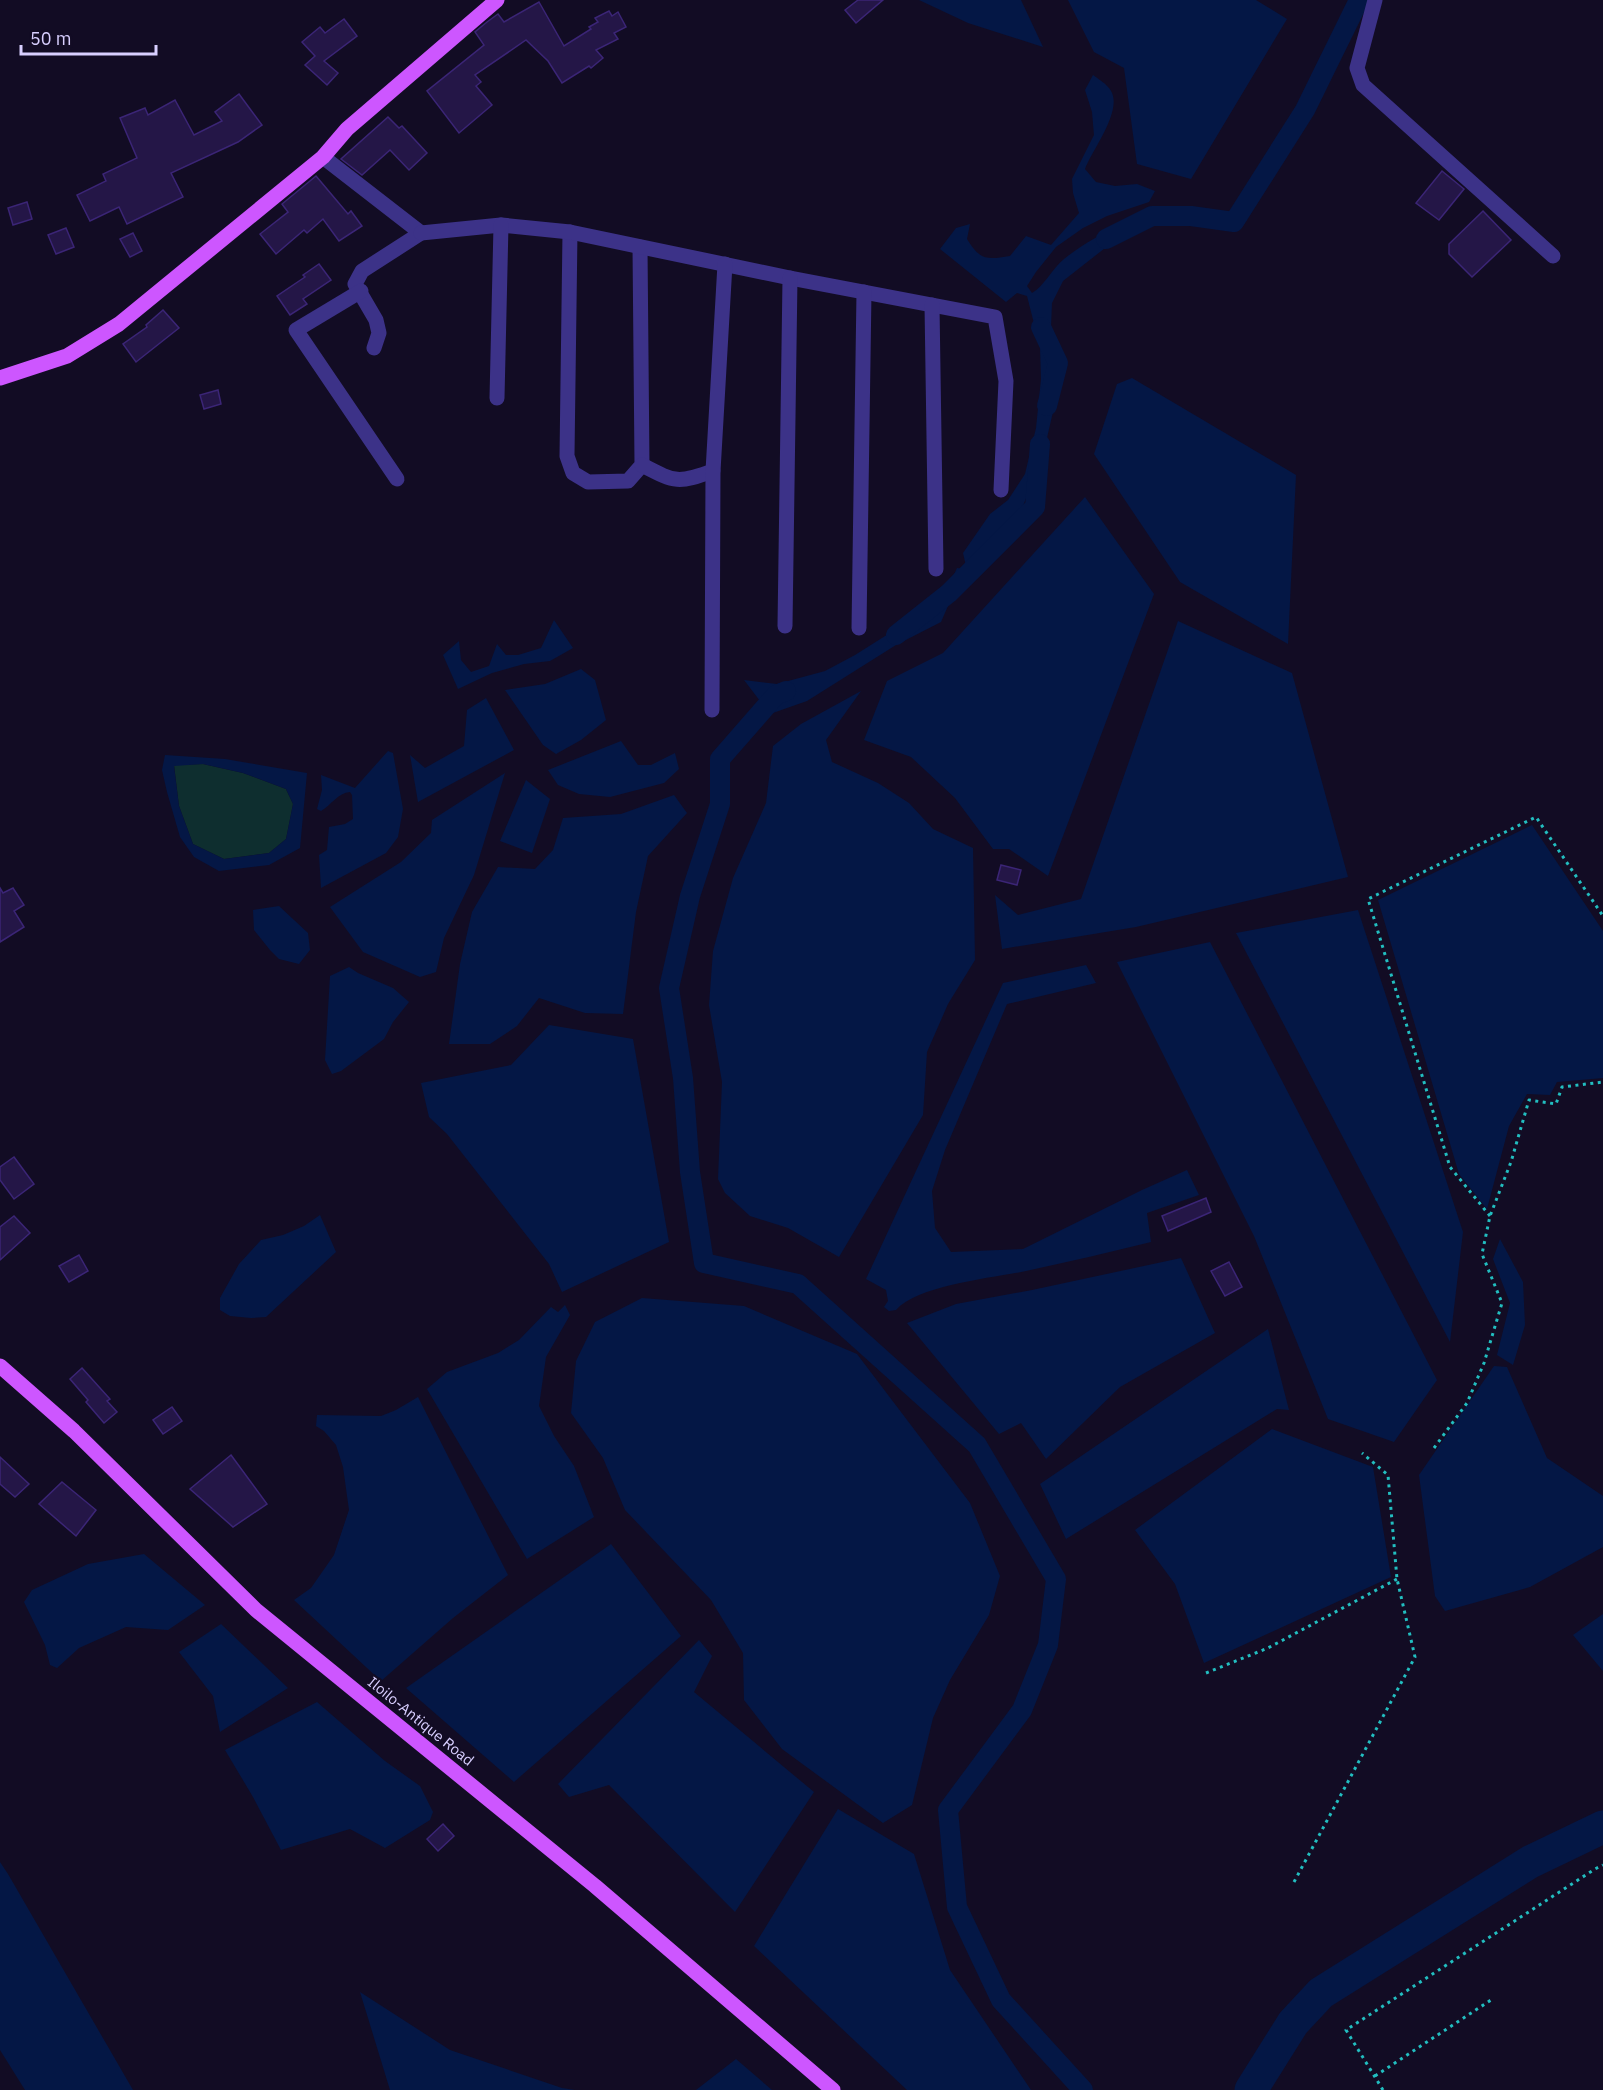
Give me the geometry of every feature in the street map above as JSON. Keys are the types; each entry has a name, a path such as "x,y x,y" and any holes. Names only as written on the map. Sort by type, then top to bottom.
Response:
{"main road":[{"path":"0,378 67,356 119,324 323,157 346,129 497,0"},
{"name":"Iloilo-Antique Road","path":"0,1366 74,1431 256,1610 595,1886 833,2090"}],"street":[{"path":"1375,0 1357,68 1363,85 1553,256"},
{"path":"323,157 421,233"},
{"path":"497,398 501,225"},
{"path":"374,348 379,333 376,320 355,284 362,271 421,233 501,225 570,232 790,278 995,317 1005,381 1001,490"},
{"path":"570,232 567,456 573,473 588,482 628,481 642,465 640,247"},
{"path":"712,710 713,471 725,264"},
{"path":"785,626 790,278"},
{"path":"361,291 297,330 397,479"},
{"path":"859,628 864,292"},
{"path":"932,305 936,569"},
{"path":"642,465 672,480 692,479 713,471"}],"path":[{"path":"1490,1216 1450,1167 1368,899 1536,817 1603,916"},
{"path":"1434,1448 1467,1403 1484,1363 1502,1303 1482,1254 1490,1216 1511,1162 1529,1100 1556,1104 1562,1087 1603,1082"},
{"path":"1294,1882 1415,1657 1397,1579 1388,1475 1362,1453"},
{"path":"1206,1673 1268,1648 1397,1579"},
{"path":"1383,2090 1346,2030 1603,1865"},
{"path":"1374,2077 1491,2000"}],"green space":[{"path":"203,764 243,773 286,789 293,804 286,839 269,853 224,859 193,844 179,806 174,765"}],"water":[{"path":"919,0 1021,0 1043,47 968,23"},
{"path":"1068,0 1256,0 1287,19 1191,179 1137,164 1124,68 1094,52"},
{"path":"1093,75 1108,87 1113,95 1114,105 1107,127 1085,169 1096,182 1115,186 1137,184 1155,191 1149,202 1107,216 1083,228 1056,247 1027,286 1032,293 1064,259 1077,249 1121,224 1129,226 1129,233 1114,241 1063,281 1052,303 1053,412 1043,455 1023,506 1006,527 966,566 963,553 990,514 1008,500 1025,474 1036,428 1041,379 1040,347 1027,296 1017,293 1006,302 940,249 956,228 970,224 967,239 984,257 1010,256 1026,236 1051,245 1079,213 1073,193 1072,179 1094,135 1092,112 1085,90"},
{"path":"1132,378 1296,475 1288,644 1180,582 1094,454 1117,384"},
{"path":"1085,497 1154,594 1048,876 1009,849 993,849 955,798 911,757 864,740 887,681 943,653"},
{"path":"957,568 970,570 951,599 941,622 896,645 807,701 770,714 744,680 777,684 825,671 893,631 935,610"},
{"path":"554,620 573,648 550,661 524,664 492,673 458,689 443,655 459,641 461,660 471,672 489,666 497,644 506,655 518,655 541,648"},
{"path":"1178,621 1292,673 1348,877 1136,927 1002,949 995,895 1018,915 1081,899"},
{"path":"581,669 595,680 606,720 581,740 556,754 543,745 505,690 545,684"},
{"path":"861,691 826,740 832,762 878,783 909,803 933,829 973,848 975,960 948,1004 927,1052 923,1115 839,1257 788,1228 750,1216 725,1193 718,1179 722,1082 709,1005 713,951 733,878 766,803 773,746 801,724"},
{"path":"486,698 514,750 418,802 410,755 425,768 464,746 467,710"},
{"path":"621,741 638,765 651,765 675,753 679,769 664,783 610,797 579,794 558,785 548,770"},
{"path":"388,751 393,753 403,809 398,837 386,853 321,888 319,855 327,850 329,827 345,824 353,819 350,792 338,797 321,811 317,809 322,790 321,775 355,788"},
{"path":"165,755 225,759 307,773 300,848 269,865 219,871 194,857 180,837 162,770","holes":["203,764 243,773 286,789 293,804 286,839 269,853 224,859 193,844 179,806 174,766"]},
{"path":"505,773 474,875 444,938 436,972 420,977 363,952 330,907 401,862 431,833 432,820"},
{"path":"526,780 550,799 532,853 500,841"},
{"path":"674,795 687,813 648,856 636,912 623,1014 585,1013 539,998 517,1026 490,1044 449,1044 460,964 472,912 498,867 535,869 553,850 563,818 621,814"},
{"path":"1532,825 1603,931 1603,1078 1557,1082 1550,1095 1527,1094 1509,1126 1487,1209 1459,1174 1378,900"},
{"path":"279,906 308,933 310,950 299,964 279,959 254,930 253,910"},
{"path":"1358,910 1463,1232 1450,1342 1236,933"},
{"path":"1210,942 1437,1380 1394,1442 1328,1419 1254,1236 1117,962"},
{"path":"1086,965 1096,983 1007,1004 945,1150 932,1191 935,1228 951,1252 1023,1249 1187,1170 1199,1195 1147,1213 1151,1242 1042,1268 938,1289 921,1294 896,1310 889,1311 884,1307 888,1301 886,1290 866,1279 1003,983"},
{"path":"349,967 393,988 409,1002 393,1022 384,1039 341,1071 332,1074 325,1060 330,976"},
{"path":"549,1025 633,1039 669,1242 562,1292 549,1264 447,1134 429,1117 421,1083 511,1065"},
{"path":"320,1215 336,1252 266,1317 230,1316 220,1310 220,1298 239,1264 261,1240 283,1235 304,1226"},
{"path":"1500,1239 1523,1282 1525,1325 1513,1365 1497,1355 1510,1303 1493,1259"},
{"path":"1181,1258 1215,1333 1120,1387 1046,1459 1021,1423 999,1434 907,1323 956,1304"},
{"path":"642,1298 744,1306 857,1354 970,1503 1000,1576 989,1615 950,1680 933,1718 912,1805 883,1823 782,1749 744,1700 743,1653 711,1600 625,1510 603,1458 571,1413 576,1361 595,1322"},
{"path":"565,1305 570,1315 546,1357 539,1406 554,1436 574,1466 594,1517 527,1559 427,1389 447,1372 498,1353 519,1340 551,1307 558,1312"},
{"path":"1268,1329 1289,1410 1277,1409 1066,1539 1040,1484"},
{"path":"1494,1366 1507,1367 1547,1458 1603,1496 1603,1547 1530,1587 1445,1611 1435,1596 1419,1475"},
{"path":"418,1397 508,1575 453,1618 381,1681 294,1600 311,1588 334,1555 349,1510 343,1467 336,1445 324,1431 316,1426 317,1415 381,1416"},
{"path":"1272,1429 1373,1467 1391,1577 1204,1663 1175,1584 1135,1530"},
{"path":"611,1544 681,1636 514,1782 406,1688"},
{"path":"144,1554 205,1605 168,1630 126,1627 79,1648 57,1668 50,1665 45,1645 24,1602 32,1590 88,1564"},
{"path":"1603,1614 1603,1671 1573,1635"},
{"path":"221,1624 288,1688 220,1732 213,1696 179,1652"},
{"path":"699,1640 712,1656 694,1692 814,1792 735,1912 609,1785 569,1797 558,1784"},
{"path":"317,1702 385,1761 420,1786 433,1812 430,1820 385,1848 350,1829 281,1850 225,1750"},
{"path":"838,1809 914,1854 950,1970 1031,2090 907,2090 754,1946"},
{"path":"0,1862 133,2090 25,2090 0,2050"},
{"path":"360,1992 450,2050 562,2088 575,2090 390,2090"},
{"path":"736,2059 772,2090 696,2090"}],"building":[{"path":"858,0 883,0 856,23 845,10"},
{"path":"539,2 564,46 591,29 589,27 598,22 595,18 609,11 612,16 618,12 626,27 614,33 618,39 596,50 603,58 591,68 589,66 562,83 548,61 526,40 475,75 481,82 476,86 492,105 459,133 427,91 484,45 475,32 487,22 498,14 504,22"},
{"path":"344,19 357,36 324,61 338,73 327,85 305,65 315,56 302,42 320,27 325,33"},
{"path":"239,94 262,125 238,142 171,173 183,197 127,224 119,207 90,221 77,195 106,181 103,174 137,158 120,118 145,108 148,115 175,100 194,135 222,121 215,112"},
{"path":"388,117 399,128 402,126 427,153 409,170 390,150 362,175 341,159"},
{"path":"1442,171 1464,189 1439,220 1416,203"},
{"path":"316,176 348,214 351,211 362,226 339,241 323,219 307,233 304,230 276,254 260,234 288,212 282,204"},
{"path":"27,202 32,219 13,225 8,208"},
{"path":"1483,211 1511,240 1472,277 1449,254 1449,244"},
{"path":"66,228 74,247 56,254 48,235"},
{"path":"133,233 142,251 130,257 120,239"},
{"path":"319,264 331,280 303,299 307,304 290,315 277,296 305,277 303,275"},
{"path":"163,310 179,328 136,362 123,344 147,327 146,325"},
{"path":"218,390 221,404 204,409 200,395"},
{"path":"1001,865 1021,870 1017,885 997,880"},
{"path":"0,888 3,893 13,888 24,905 14,911 24,927 0,942"},
{"path":"14,1157 34,1184 14,1199 0,1180 0,1167"},
{"path":"1206,1198 1211,1212 1168,1231 1162,1216"},
{"path":"14,1216 30,1233 0,1260 0,1227"},
{"path":"79,1255 88,1271 69,1282 59,1266"},
{"path":"1229,1262 1242,1287 1225,1296 1211,1271"},
{"path":"82,1368 110,1399 107,1401 117,1412 104,1423 70,1379"},
{"path":"172,1407 182,1421 163,1434 153,1420"},
{"path":"231,1455 267,1504 233,1527 190,1489"},
{"path":"0,1457 29,1484 15,1497 0,1484"},
{"path":"62,1482 96,1510 76,1536 39,1504"},
{"path":"443,1824 454,1836 438,1851 427,1839"}],"waterway":[{"path":"1106,239 1152,216 1191,216 1234,222 1305,110 1359,0"},
{"path":"1041,327 1058,363 1047,406"},
{"path":"896,635 949,593 1035,507 1040,444"},
{"path":"786,691 776,695 720,759 720,804 690,896 669,988 683,1078 690,1172 704,1263 798,1284 977,1445 1056,1579 1048,1645 1022,1710 948,1810 957,1907 1001,2000 1083,2090"},
{"path":"1251,2090 1293,2023 1321,1993 1530,1862 1603,1827"}]}
